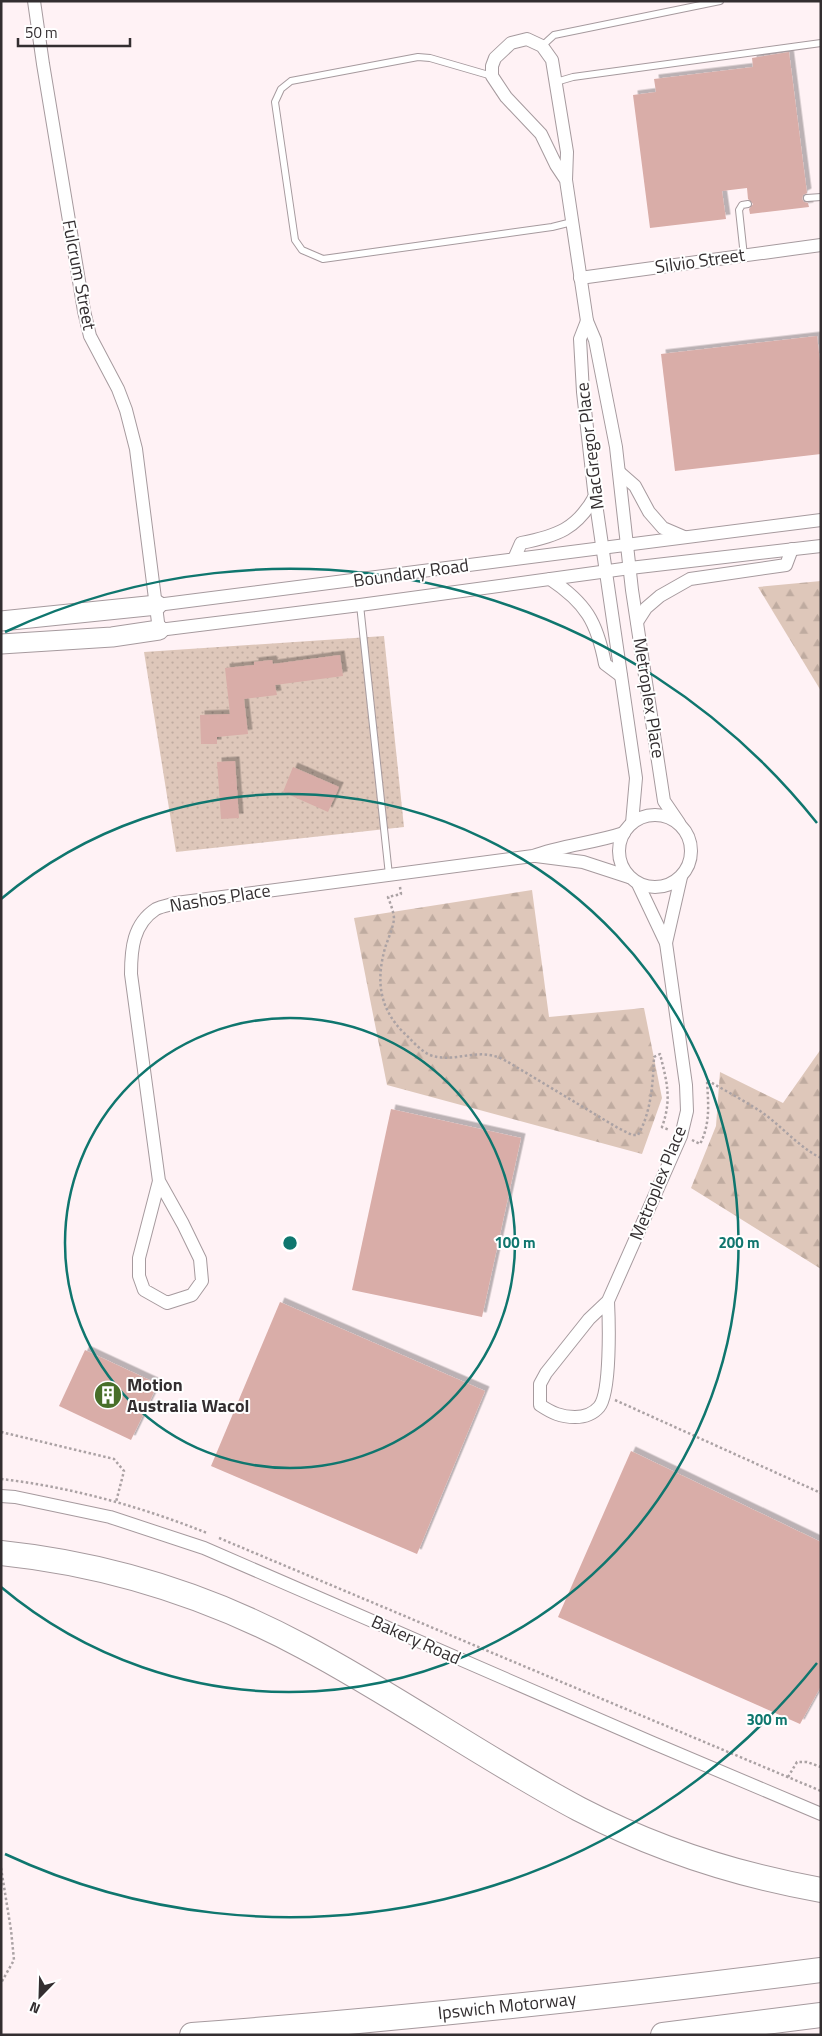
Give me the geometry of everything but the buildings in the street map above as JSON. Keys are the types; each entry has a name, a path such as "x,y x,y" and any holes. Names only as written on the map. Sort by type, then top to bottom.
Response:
{"highway":[{"path":"1,1553 65,1562 104,1571 164,1588 209,1604 303,1647 354,1675 531,1783 622,1830 664,1848 720,1865 790,1884 821,1890"},
{"name":"Ipswich Motorway","path":"192,2035 544,2003 821,1970"},
{"path":"663,2035 821,2015"}],"street":[{"name":"Fulcrum Street","path":"34,1 84,311 90,336 118,389 126,410 136,449 159,630"},
{"path":"492,76 492,66 495,58 511,43 527,39 542,46"},
{"name":"MacGregor Place","path":"542,46 552,60 556,82 567,152 566,180 586,321 595,340 619,472 630,568"},
{"name":"MacGregor Place","path":"492,76 506,97 540,134 566,180"},
{"name":"Silvio Street","path":"580,278 821,245"},
{"name":"MacGregor Place","path":"586,321 580,339 583,392 595,496 607,571"},
{"path":"619,472 635,486 649,512 663,528 685,537"},
{"path":"514,559 521,543 549,538 575,524 586,512 595,496"},
{"name":"Boundary Road","path":"1,621 157,605 821,520"},
{"name":"Boundary Road","path":"1,644 112,637 630,568 821,546"},
{"path":"637,622 646,608 660,596 690,579 786,565 792,549"},
{"name":"Metroplex Place","path":"630,568 664,801 679,824"},
{"name":"Metroplex Place","path":"607,571 636,778 628,828"},
{"path":"550,579 568,591 587,612 599,636 605,664 621,676"},
{"path":"655,815 668,817 679,824 687,833 692,857 682,877 672,884 661,888 649,888 634,880 622,867 619,856 619,844 628,828 643,817 655,815"},
{"name":"Nashos Place","path":"159,1181 139,1258 139,1276 144,1290 167,1303 192,1295 202,1281 200,1259 159,1181 131,974 131,949 136,932 157,909 176,903 533,856 555,848 610,837 628,828"},
{"name":"Nashos Place","path":"533,856 583,862 634,880"},
{"name":"Metroplex Place","path":"666,943 682,877"},
{"name":"Metroplex Place","path":"608,1301 610,1336 604,1396 599,1407 584,1417 568,1417 553,1414 540,1405 540,1384 546,1373 584,1325 608,1301 681,1136 687,1111 686,1085 666,943 634,880"},
{"name":"Bakery Road","path":"1,1496 15,1497 110,1517 204,1548 635,1736 821,1814"}],"lane":[{"path":"542,46 554,35 720,1"},
{"path":"556,82 573,77 821,43"},
{"path":"492,76 430,58 418,57 291,81 281,89 275,102 295,240 302,250 323,259 552,227 572,222"},
{"path":"808,198 821,197"},
{"path":"744,256 739,210 742,205 748,204"},
{"path":"360,605 394,874"}],"path":[{"path":"394,874 401,894 388,896 394,919 384,953 380,976 380,990 384,1005 399,1027 423,1051 445,1058 479,1055 494,1056 508,1062 632,1135 638,1135 648,1106 653,1082 654,1057 660,1054 669,1092 662,1126 700,1144 709,1112 706,1080 761,1112 804,1148 821,1158"},
{"path":"604,1396 821,1493"},
{"path":"1,1432 114,1459 124,1471 122,1484 110,1517"},
{"path":"788,1777 796,1762 803,1761 821,1767"},
{"path":"1,1868 14,1960 1,1983"}],"green space":[{"path":"821,581 821,691 758,587"},
{"path":"384,636 404,827 176,852 144,652"},
{"path":"532,890 549,1017 644,1008 662,1098 642,1154 387,1085 354,918"},
{"path":"821,1049 821,1269 691,1188 716,1126 720,1072 783,1103"}],"place":[{"name":"Motion Australia Wacol","path":"108,1395"}]}
